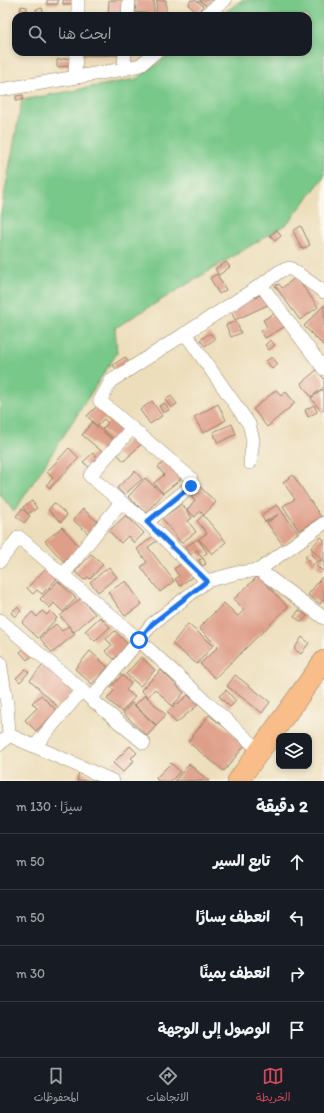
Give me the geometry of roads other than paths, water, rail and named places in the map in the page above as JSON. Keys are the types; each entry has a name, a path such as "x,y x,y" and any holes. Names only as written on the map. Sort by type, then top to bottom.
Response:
{"main road":[{"path":"238,781 324,661"}],"street":[{"path":"78,0 78,12"},
{"path":"128,12 129,0"},
{"path":"209,12 225,0"},
{"path":"75,77 76,56"},
{"path":"124,69 125,56"},
{"path":"0,90 124,69 140,64 151,56"},
{"path":"147,522 191,486 191,478 100,401 111,381 261,285 280,271 290,268 324,292"},
{"path":"261,285 324,369"},
{"path":"185,333 249,424 253,440 250,463"},
{"path":"132,428 90,476 147,522 207,581"},
{"path":"63,575 121,502"},
{"path":"35,746 139,640 152,624 207,581 236,573 259,570 324,523"},
{"path":"0,561 19,537 139,640 260,751"},
{"path":"259,570 324,618"},
{"path":"0,620 144,743"},
{"path":"0,662 7,704 4,739 35,746 113,781"}]}
